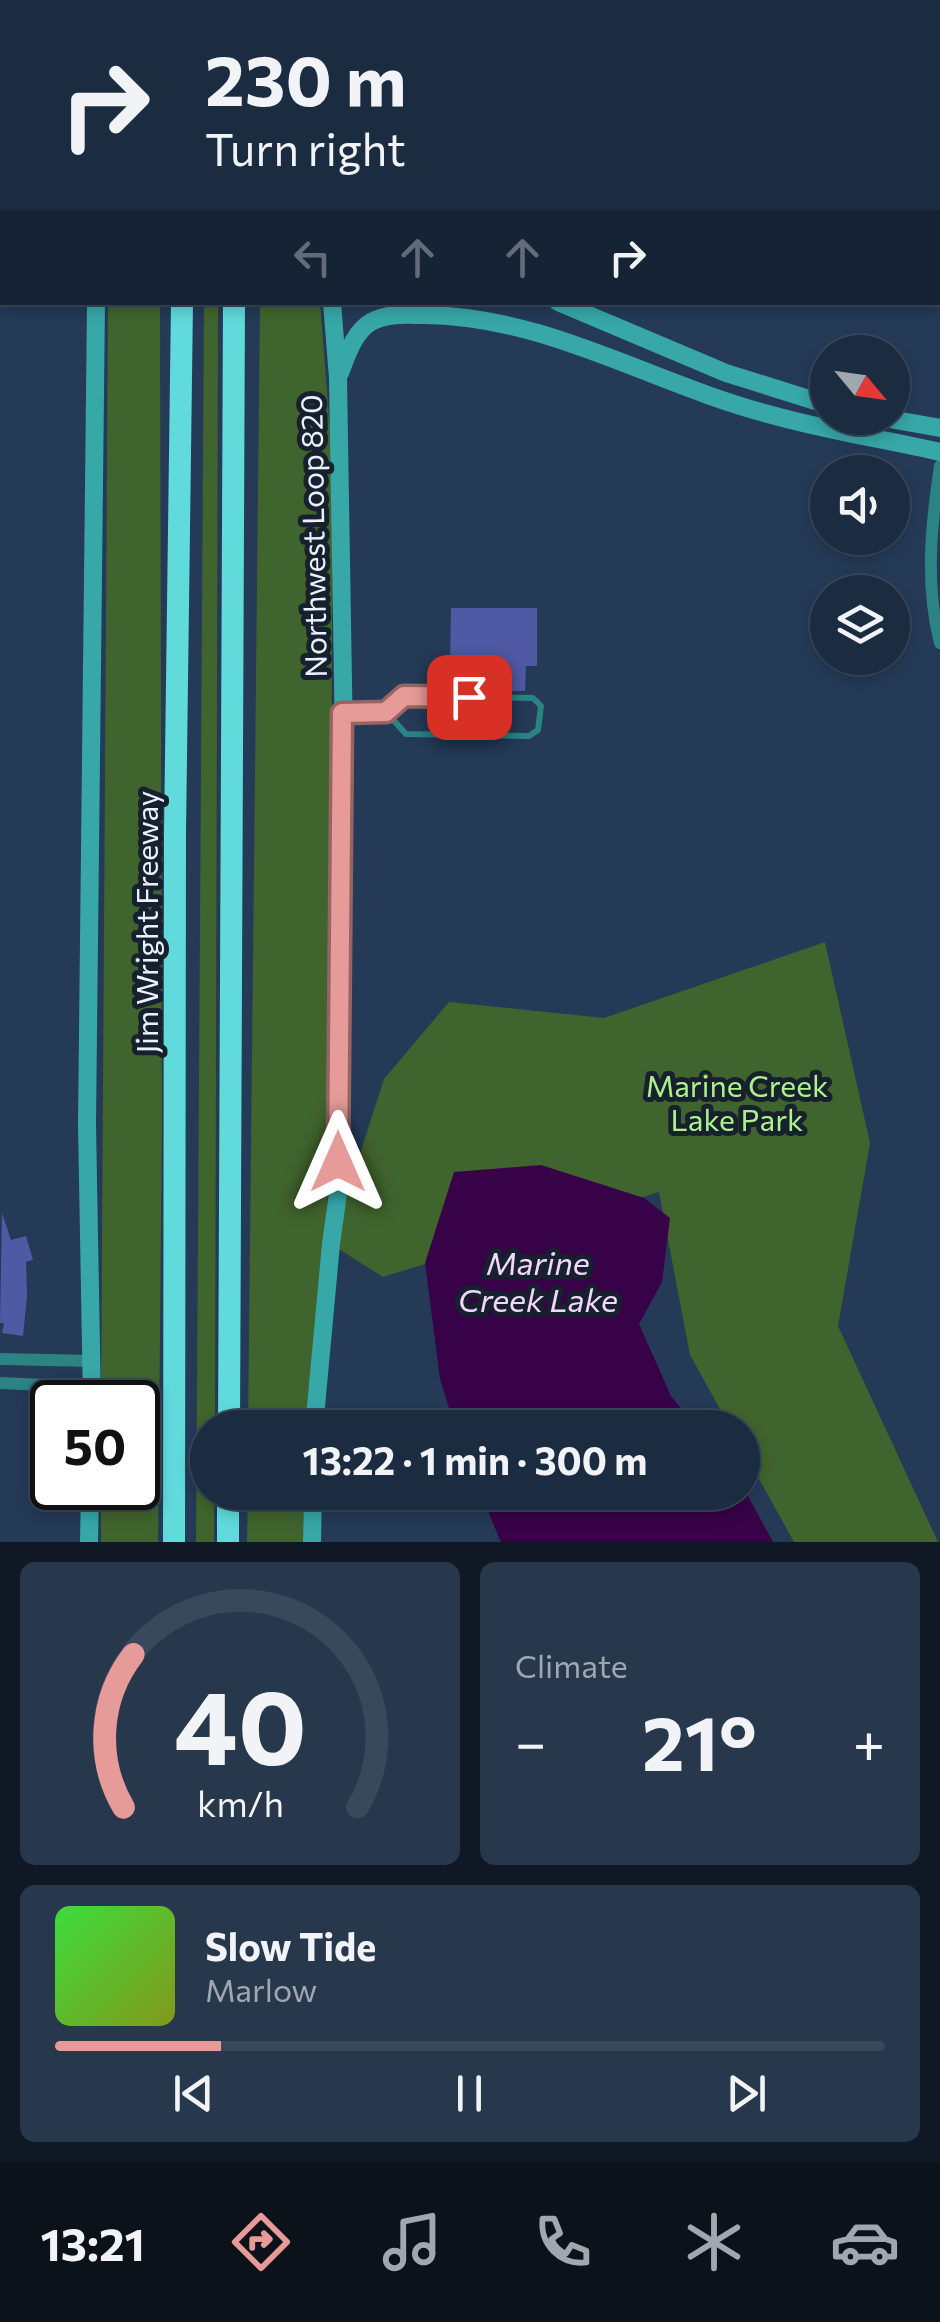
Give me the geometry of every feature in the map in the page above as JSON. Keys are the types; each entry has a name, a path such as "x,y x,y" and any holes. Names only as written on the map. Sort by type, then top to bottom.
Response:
{"highway":[{"name":"Jim Wright Freeway","path":"174,1542 175,833 182,305"},
{"path":"229,1410 234,305"},
{"path":"228,1510 228,1542"}],"main road":[{"path":"92,1380 87,1124 96,305"},
{"name":"Northwest Loop 820","path":"316,1410 338,1193 342,713 338,378 332,305"},
{"path":"566,305 726,373 810,399"},
{"path":"578,344 589,314"},
{"path":"338,378 352,343 370,322 393,315 463,316 523,327 578,344 767,414 940,452"},
{"path":"910,423 940,428"},
{"path":"89,1542 90,1510"},
{"path":"312,1542 313,1510"}],"street":[{"path":"940,466 929,536 932,614 940,643"},
{"path":"0,1359 92,1361"},
{"path":"0,1383 30,1387"}],"lane":[{"path":"342,713 386,712 404,696 533,698 540,706 538,730 530,736 406,734 386,712"}],"green space":[{"path":"108,305 160,305 160,1380 101,1380"},
{"path":"204,305 218,305 215,1410 197,1410"},
{"path":"260,305 320,305 333,467 329,1184 308,1410 248,1410"},
{"name":"Marine Creek Lake Park","path":"825,942 870,1143 838,1326 938,1542 794,1542 760,1481 760,1410 721,1410 690,1355 659,1192 383,1277 331,1244 384,1079 449,1002 604,1018"},
{"path":"101,1510 158,1510 158,1542 101,1542"},
{"path":"196,1510 214,1510 214,1542 196,1542"},
{"path":"248,1510 304,1510 303,1542 247,1542"}],"water":[{"name":"Marine Creek Lake","path":"541,1165 644,1198 670,1218 662,1282 639,1324 671,1396 682,1410 450,1410 440,1379 425,1263 454,1172"},
{"path":"487,1510 756,1510 773,1542 501,1542"}],"building":[{"path":"451,608 537,608 537,666 526,666 525,691 510,691 510,665 450,664"},
{"path":"2,1213 11,1240 26,1236 33,1260 26,1262 23,1336 2,1333 4,1323 0,1323"}],"route":[{"path":"338,1162 342,713 386,712 404,696 469,697"}]}
